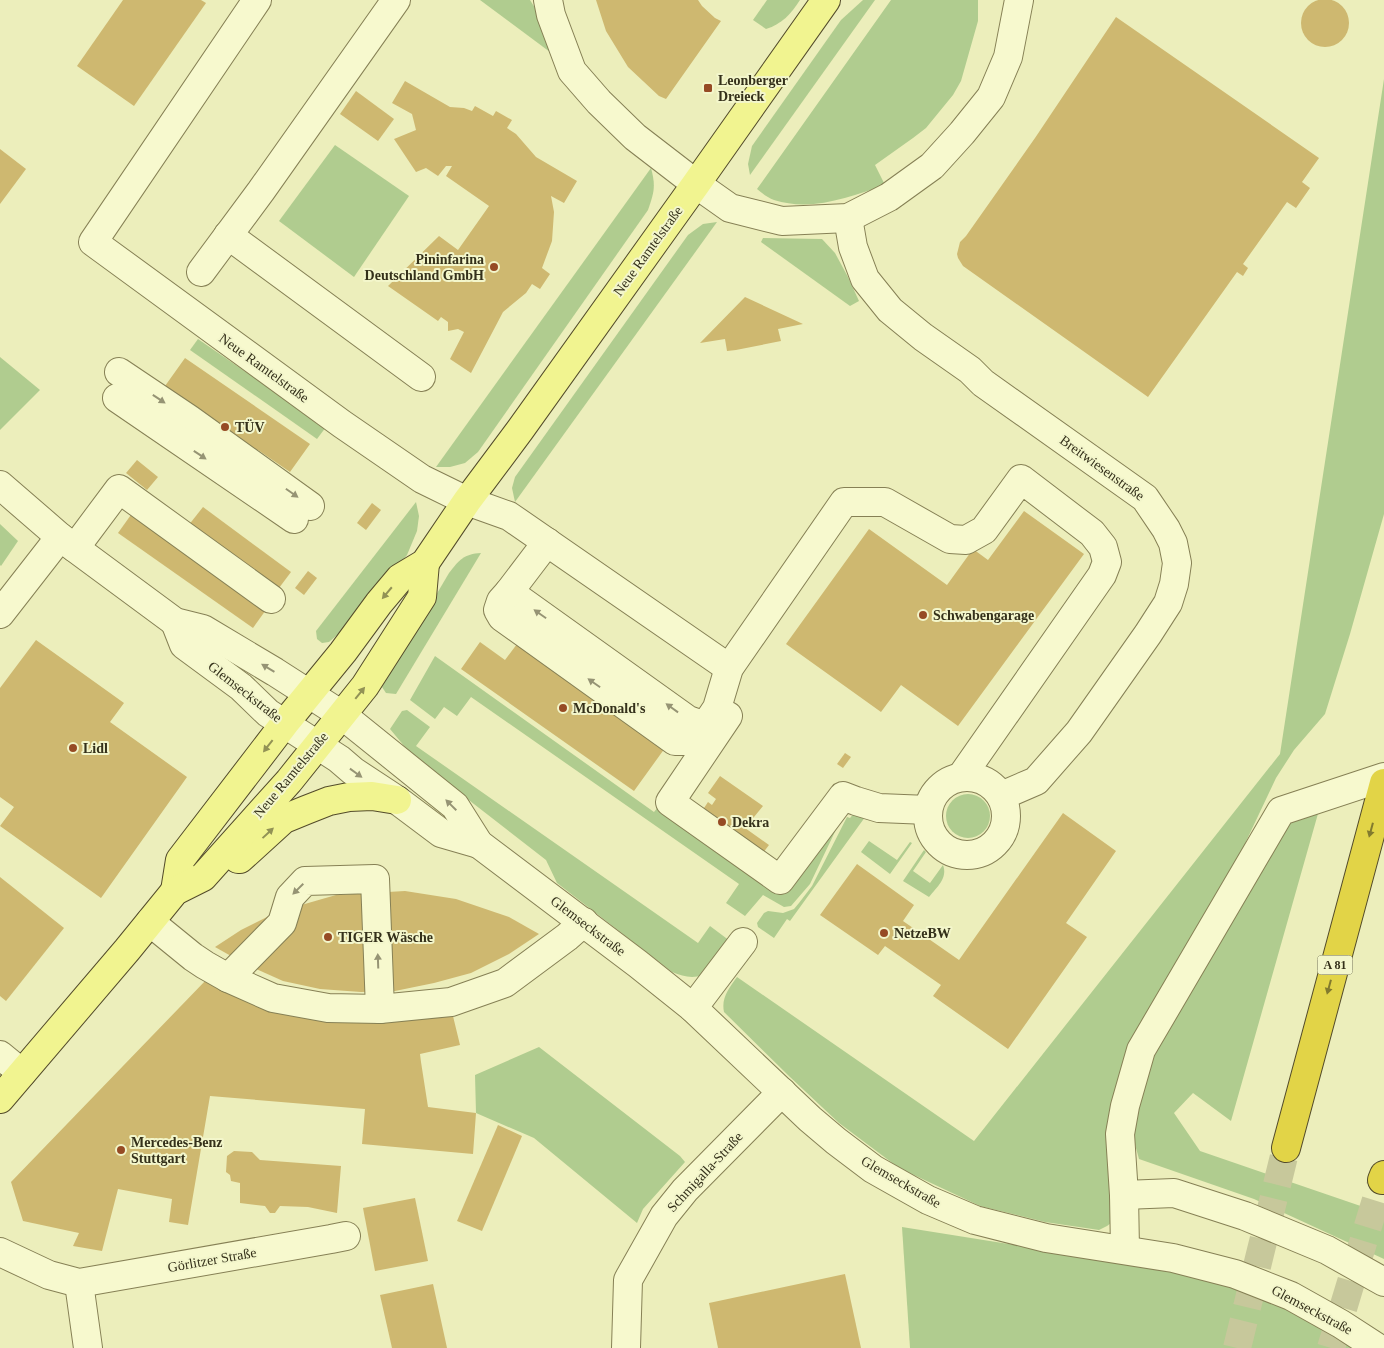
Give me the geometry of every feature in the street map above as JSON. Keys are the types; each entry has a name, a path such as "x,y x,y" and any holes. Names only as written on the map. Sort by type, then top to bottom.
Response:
{"highway":[{"name":"A 81","path":"1286,1148 1384,783"}],"main road":[{"name":"Neue Ramtelstraße","path":"174,891 180,860 343,652 379,603 400,578 425,563 467,501 520,430 826,0"},
{"name":"Neue Ramtelstraße","path":"0,1099 174,891 203,877 293,775 365,686 422,597 425,563"},
{"path":"212,866 240,859 284,819 328,801 372,796 397,800"}],"street":[{"name":"Neue Ramtelstraße","path":"257,0 92,242 363,439 422,479 467,501"},
{"path":"202,272 396,0"},
{"path":"548,0 551,14 572,71 599,102 635,137 730,208 782,221 848,218 889,197 932,166 991,97 1008,57 1019,0"},
{"name":"Breitwiesenstraße","path":"848,218 853,247 865,279 890,310 923,337 970,370 983,382 1145,498 1173,543 1177,563 1174,584 1168,603 1148,634 1079,732 1036,781 1001,796"},
{"path":"228,236 421,376"},
{"path":"118,385 302,513"},
{"path":"711,717 729,668 844,502 885,502 950,539 966,540 984,530 1020,479 1092,532 1103,547 1107,562 1102,575 961,777"},
{"name":"Glemseckstraße","path":"0,485 67,543 175,622 203,629 342,715 455,806 479,844"},
{"path":"0,614 119,489 271,599"},
{"path":"467,501 509,516 729,668"},
{"path":"546,542 509,592 688,720 728,716 670,802 780,880 843,796 879,808 928,810"},
{"name":"Glemseckstraße","path":"175,622 184,645 241,688 268,713 317,744 353,772 397,800 440,833 479,844 638,964 693,1008 836,1141 873,1169 928,1200 974,1220 1046,1238 1173,1258 1235,1274 1291,1296 1341,1324 1378,1348"},
{"path":"961,777 973,777 984,780 994,787 1001,796 1006,818 1004,829 998,840 990,847 980,853 957,854 946,850 937,842 927,822 928,810 930,800 942,785 961,777"},
{"path":"1125,1249 1120,1134 1125,1106 1141,1050 1281,811 1384,777"},
{"path":"228,978 282,923 290,897 305,882 376,879 380,1009"},
{"path":"150,922 193,957 228,978 273,998 328,1008 380,1009 451,1002 505,983 584,922"},
{"path":"693,1008 744,942"},
{"path":"0,1055 22,1073"},
{"name":"Schmigalla-Straße","path":"626,1348 628,1280 664,1216 685,1190 782,1092"},
{"path":"1124,1195 1174,1194 1245,1216 1327,1250 1384,1282"},
{"name":"Görlitzer Straße","path":"79,1283 346,1236"},
{"path":"0,1252 49,1275 79,1283 88,1348"}],"green space":[{"path":"480,0 530,0 542,19 550,52"},
{"path":"767,0 800,0 786,18 766,29 753,20"},
{"path":"863,0 875,0 750,175 748,164 752,146 841,20"},
{"path":"891,0 978,0 978,21 961,81 953,95 926,128 875,165 885,185 830,202 816,204 788,203 767,197 757,189"},
{"path":"1384,79 1384,514 1325,714 1294,750 1276,778 1180,981 1281,811 1323,796 1231,1121 1193,1093 1174,1113 1200,1151 1384,1214 1384,1259 1254,1199 1139,1159 1125,1108 1115,1220 1107,1226 1099,1230 1045,1222 980,1206 899,1168 839,1123 724,1012 725,998 737,977 974,1141 1280,754"},
{"path":"335,145 409,196 354,277 279,221"},
{"path":"651,168 654,189 648,210 478,452 465,463 450,467 436,467"},
{"path":"717,222 515,502 512,488 515,477 688,235 703,224"},
{"path":"763,238 822,239 835,253 859,301 850,306 761,242"},
{"path":"198,339 326,427 317,439 190,350"},
{"path":"0,357 40,390 0,430"},
{"path":"416,502 419,516 417,531 407,555 344,629 329,642 322,643 317,639 316,631"},
{"path":"0,524 18,541 1,566 0,565"},
{"path":"481,553 396,694 386,693 382,687 449,573 462,558"},
{"path":"435,656 654,812 662,802 788,889 843,815 810,884 791,906 784,907 763,895 745,916 726,903 739,884 471,697 457,716 444,707 435,719 410,700"},
{"path":"407,710 430,727 416,746 698,943 710,926 730,941 703,975 691,977 672,972 557,883 546,860 434,773 405,747 390,729 402,711"},
{"path":"968,794 980,798 986,804 990,816 986,828 980,834 968,838 956,834 950,828 946,816 950,804 956,798"},
{"path":"859,807 868,813 790,921 787,919 774,938 758,927 757,923 764,913 768,911 783,913 794,909 812,886 847,817 850,818"},
{"path":"869,841 897,860 910,842 912,843 890,874 861,852"},
{"path":"924,850 926,852 913,871 930,883 943,865 944,870 941,882 929,897 903,881"},
{"path":"539,1047 680,1156 685,1162 643,1209 637,1223 534,1138 476,1113 475,1075"},
{"path":"902,1227 1179,1271 1277,1298 1355,1348 910,1348"}],"building":[{"path":"1325,-1 1334,1 1342,6 1347,14 1349,23 1347,32 1342,40 1334,45 1325,47 1316,45 1308,40 1303,32 1301,23 1303,14 1308,6 1316,1"},
{"path":"123,0 201,0 206,3 134,106 77,66"},
{"path":"596,0 698,0 715,18 721,21 666,99 659,96 628,67 606,31"},
{"path":"1116,17 1319,158 1302,182 1310,188 1296,208 1287,202 1243,264 1248,268 1243,276 1237,272 1148,397 963,266 957,254 960,242 1035,138"},
{"path":"405,81 450,107 464,108 472,111 475,106 493,116 496,111 512,120 507,128 516,134 536,157 577,181 564,203 551,196 554,212 552,241 542,268 550,274 540,289 532,284 526,293 503,312 471,373 450,359 464,332 458,329 448,331 448,322 441,317 438,321 388,286 439,236 458,250 489,206 446,176 452,166 446,166 438,176 426,168 416,172 394,139 416,130 412,114 392,103"},
{"path":"356,91 394,119 378,141 340,114"},
{"path":"0,149 26,169 0,204"},
{"path":"745,297 803,324 778,329 781,341 736,350 727,351 725,339 700,343"},
{"name":"TÜV","path":"185,358 310,444 290,472 258,450 231,487 159,437 186,400 165,386"},
{"path":"137,460 158,477 147,490 126,473"},
{"path":"372,503 381,510 366,530 357,523"},
{"path":"203,507 291,572 276,592 188,526"},
{"name":"Schwabengarage","path":"1024,511 1084,554 958,726 901,685 881,712 786,644 869,529 947,585 973,549 988,560"},
{"path":"133,512 268,607 253,628 118,533"},
{"path":"308,571 317,578 304,595 295,588"},
{"name":"Lidl","path":"36,640 124,703 110,722 187,777 101,898 0,826 14,807 0,797 0,688"},
{"name":"McDonald's","path":"480,642 505,660 517,644 665,748 634,791 461,669"},
{"path":"845,753 851,757 843,768 837,764"},
{"name":"Dekra","path":"720,776 763,806 745,828 769,845 753,866 696,820 708,802 712,805 716,799 708,793"},
{"path":"1063,813 1116,851 1066,923 1087,937 1008,1049 933,996 941,985 885,946 878,955 820,915 857,864 914,905 903,921 959,960"},
{"path":"0,877 64,928 6,1001 0,996"},
{"path":"405,891 456,899 509,917 539,934 509,954 471,973 395,991 361,992 320,989 283,981 247,965 215,947 241,930 277,912 336,895"},
{"name":"Mercedes-Benz Stuttgart","path":"207,979 452,1012 460,1045 420,1054 421,1062 428,1107 476,1113 473,1154 362,1144 365,1109 210,1096 188,1225 169,1222 172,1199 118,1189 102,1251 73,1246 79,1233 23,1221 11,1182"},
{"path":"498,1125 522,1136 482,1231 457,1221"},
{"path":"234,1151 252,1152 260,1160 341,1166 337,1213 308,1207 280,1206 275,1213 270,1213 265,1206 240,1203 240,1183 231,1181 230,1175 226,1172 227,1156"},
{"path":"415,1198 428,1261 375,1271 363,1208"},
{"path":"845,1274 861,1348 718,1348 709,1303"},
{"path":"433,1284 447,1348 392,1348 380,1295"}],"tunnel":[{"path":"1237,1348 1286,1148"},
{"path":"1331,1348 1382,1180"}],"place":[{"name":"Leonberger Dreieck","path":"708,88"},
{"name":"Pininfarina Deutschland GmbH","path":"494,267"},
{"name":"TÜV","path":"225,427"},
{"name":"Schwabengarage","path":"923,615"},
{"name":"McDonald's","path":"563,708"},
{"name":"Lidl","path":"73,748"},
{"name":"Dekra","path":"722,822"},
{"name":"NetzeBW","path":"884,933"},
{"name":"TIGER Wäsche","path":"328,937"},
{"name":"Mercedes-Benz Stuttgart","path":"121,1150"}]}
